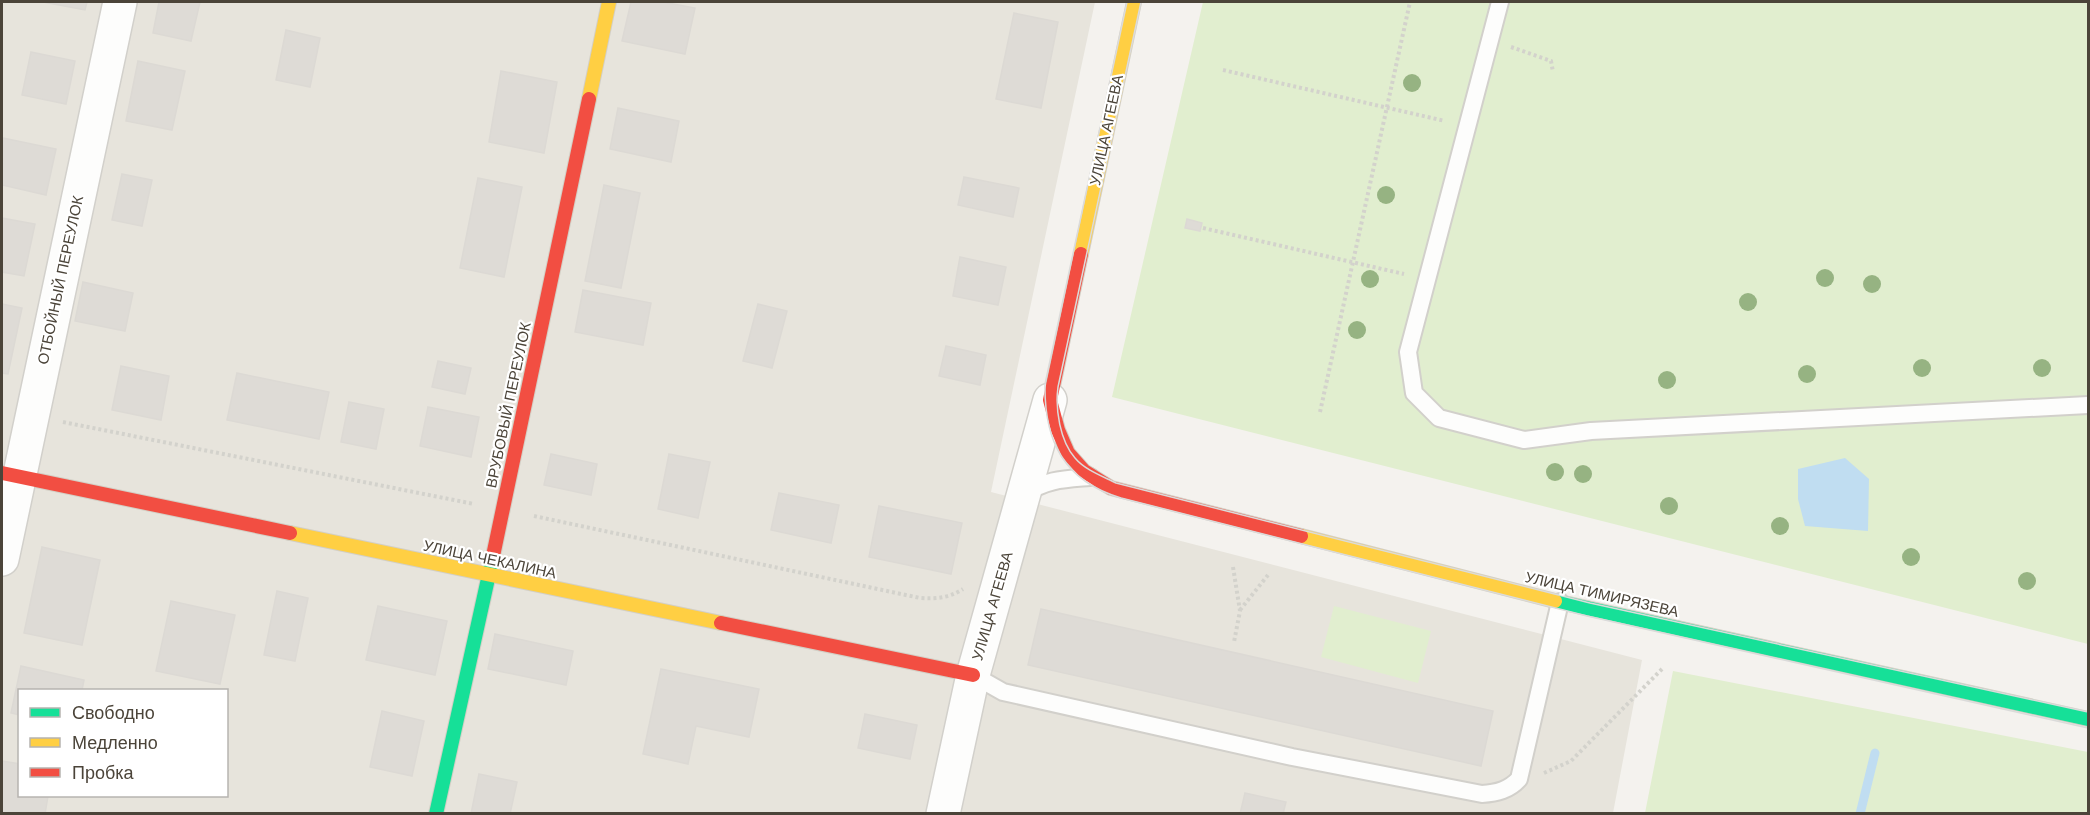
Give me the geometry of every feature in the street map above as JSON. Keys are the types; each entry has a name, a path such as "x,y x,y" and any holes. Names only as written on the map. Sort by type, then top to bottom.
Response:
{"street":[{"name":"ОТБОЙНЫЙ ПЕРЕУЛОК","path":"2,560 10,475 32,416 120,2"},
{"name":"ВРУБОВЫЙ ПЕРЕУЛОК","path":"436,813 489,576 609,2"},
{"name":"УЛИЦА АГЕЕВА","path":"943,813 973,675 1050,400 1134,2"},
{"name":"УЛИЦА АГЕЕВА","path":"1050,400 1057,434 1073,462 1090,477 1111,488"},
{"name":"УЛИЦА ЧЕКАЛИНА","path":"10,475 973,675"},
{"name":"УЛИЦА ТИМИРЯЗЕВА","path":"1111,488 1560,602 2088,718"}],"lane":[{"path":"1500,2 1408,352 1414,393 1439,418 1524,440 1591,431 2088,405"},
{"path":"1023,496 1039,485 1051,481 1090,477"},
{"path":"973,675 1003,692 1292,757 1482,794 1501,791 1512,786 1519,779 1560,602"}],"path":[{"path":"1320,412 1410,2"},
{"path":"1491,39 1551,61 1553,72"},
{"path":"1223,70 1468,126"},
{"path":"1203,228 1427,280"},
{"path":"32,416 503,510 920,598 952,596 964,589 967,579"},
{"path":"1233,567 1240,611 1234,642"},
{"path":"1240,611 1268,575"},
{"path":"1519,779 1544,773 1571,761 1662,669"}],"shaded area":[{"path":"2,2 1095,2 991,492 1642,660 1613,813 2,814"}],"green space":[{"path":"1203,2 2088,2 2088,644 1112,397"},
{"path":"1334,606 1431,631 1418,683 1321,657"},
{"path":"1673,671 2088,752 2088,813 1645,813"}],"water":[{"path":"1845,458 1869,479 1868,531 1805,526 1798,499 1798,469"}],"building":[{"path":"43,2 87,2 85,10"},
{"path":"159,2 200,2 191,41 153,33"},
{"path":"631,2 663,2 695,8 685,54 622,41"},
{"path":"1014,13 1058,22 1041,108 996,99"},
{"path":"286,30 320,38 310,87 276,80"},
{"path":"31,52 75,61 66,104 22,95"},
{"path":"138,61 185,71 172,130 126,121"},
{"path":"501,71 557,82 544,153 489,142"},
{"path":"618,108 679,121 671,162 610,149"},
{"path":"3,138 56,149 46,195 2,185"},
{"path":"122,174 152,180 142,226 112,220"},
{"path":"964,177 1019,188 1013,217 958,205"},
{"path":"478,178 522,187 504,277 460,268"},
{"path":"604,185 640,193 621,288 585,281"},
{"path":"2,218 35,224 24,276 2,272"},
{"path":"1187,219 1202,223 1200,231 1185,228"},
{"path":"960,257 1006,267 998,305 953,296"},
{"path":"83,282 133,293 125,331 75,321"},
{"path":"583,290 651,303 643,345 575,332"},
{"path":"2,304 22,308 8,374 2,373"},
{"path":"758,304 787,311 772,368 743,361"},
{"path":"946,346 986,355 980,385 939,376"},
{"path":"438,361 471,368 465,394 432,387"},
{"path":"121,366 169,376 161,420 112,410"},
{"path":"237,373 329,392 319,439 227,420"},
{"path":"349,402 384,409 376,449 341,442"},
{"path":"428,407 479,417 471,457 420,446"},
{"path":"551,454 597,464 591,495 544,485"},
{"path":"669,454 710,462 698,518 658,509"},
{"path":"779,493 839,505 831,543 771,530"},
{"path":"879,506 962,523 951,574 869,557"},
{"path":"42,547 100,560 82,645 24,633"},
{"path":"277,591 308,598 295,661 264,655"},
{"path":"171,601 235,615 220,684 156,671"},
{"path":"378,606 447,621 435,675 366,660"},
{"path":"1041,609 1493,711 1481,766 1028,665"},
{"path":"495,634 573,651 566,685 488,669"},
{"path":"21,666 84,680 82,689 18,689 18,715 11,713"},
{"path":"661,669 759,689 749,737 696,726 688,764 643,754"},
{"path":"382,711 424,721 412,776 370,767"},
{"path":"865,714 917,725 910,759 858,748"},
{"path":"2,761 18,764 18,797 48,797 45,814 2,814"},
{"path":"479,774 517,782 510,814 471,814"},
{"path":"1245,793 1286,802 1283,814 1240,814"}],"waterway":[{"path":"1860,814 1875,753"}],"tram line":[{"path":"1127,2 1045,384 1048,423 1054,441 1061,456 1085,481 1101,491 1121,498 1587,616 2088,728"},
{"path":"1141,2 1058,387 1057,405 1062,434 1070,451 1084,466 1116,483 1590,603 2088,712"}],"traffic: fast":[{"path":"436,814 493,556"},
{"path":"1555,601 2088,719"}],"traffic: slow":[{"path":"589,99 609,2"},
{"path":"1081,254 1134,2"},
{"path":"290,533 721,623"},
{"path":"1301,536 1555,601"}],"traffic: jam":[{"path":"493,556 589,99"},
{"path":"1081,254 1050,400 1058,430 1068,453 1084,471 1111,488 1301,536"},
{"path":"2,473 290,533"},
{"path":"721,623 973,675"}]}
